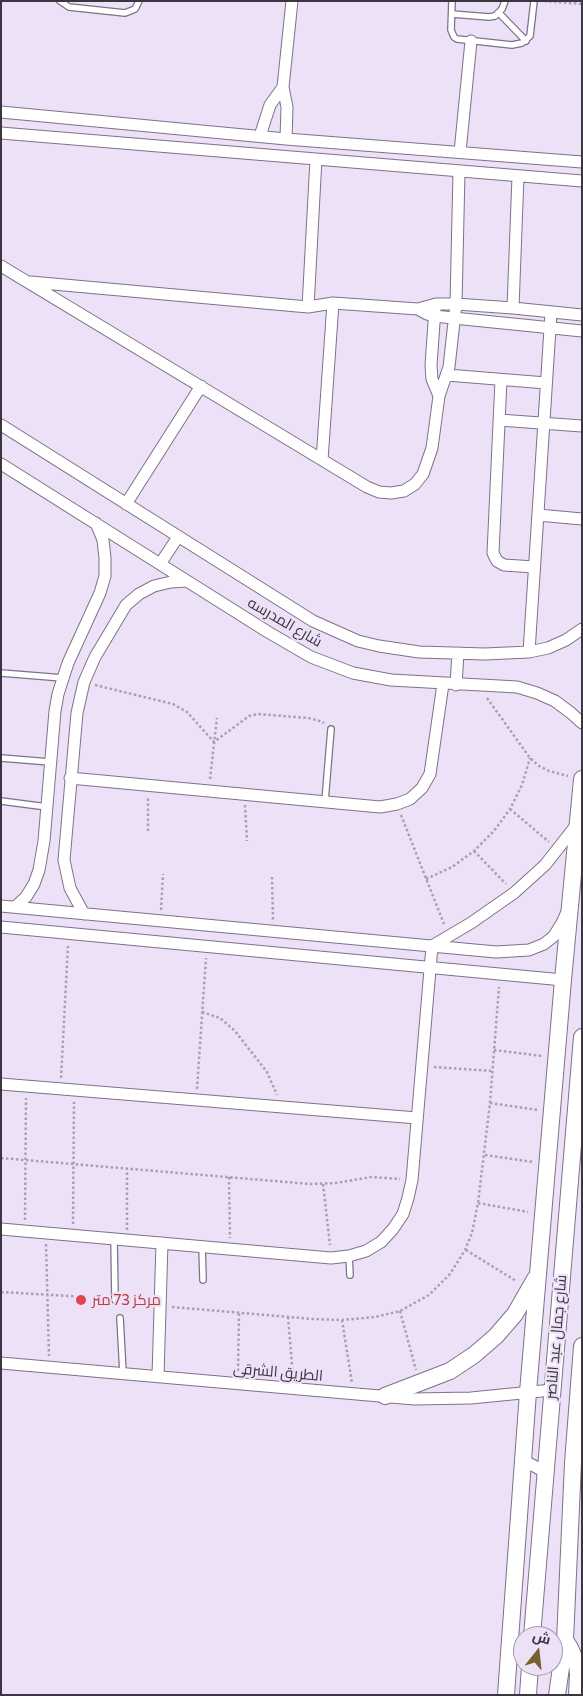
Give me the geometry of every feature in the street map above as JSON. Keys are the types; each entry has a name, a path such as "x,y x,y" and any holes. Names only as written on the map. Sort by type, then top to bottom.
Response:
{"street":[{"path":"286,139 287,108 283,86 292,1"},
{"path":"460,152 471,41"},
{"path":"260,136 270,105 283,86"},
{"path":"1,112 286,139 582,162"},
{"path":"1,133 582,181"},
{"path":"308,307 316,159"},
{"path":"562,161 562,179"},
{"path":"1,266 322,460 378,492 392,494 404,491 415,484 423,474 432,448 439,396 447,375 456,304 459,172"},
{"path":"513,308 518,176"},
{"path":"27,282 308,307 333,303 435,310 456,304 582,315"},
{"path":"322,460 333,303"},
{"path":"435,310 454,318 582,331"},
{"path":"435,310 431,365 432,379 439,396"},
{"path":"529,652 551,312"},
{"path":"447,375 546,383"},
{"path":"501,380 493,553 497,561 504,565 534,567"},
{"path":"126,504 201,386"},
{"path":"499,420 582,426"},
{"name":"شارع المدرسه","path":"1,425 313,621 338,633 379,646 419,652 485,654 529,652 548,648 566,640 582,629"},
{"name":"شارع المدرسه","path":"1,464 311,657 335,667 382,678 456,685 517,687 555,701 582,723"},
{"path":"538,515 582,519"},
{"path":"15,907 26,897 34,884 39,870 47,806 55,711 63,678 100,593 105,576 102,540 96,524"},
{"path":"160,564 178,537"},
{"path":"84,914 70,888 64,860 77,714 84,682 95,657 126,605 139,594 154,586 188,581"},
{"path":"456,685 458,653"},
{"path":"70,778 380,806 397,804 410,799 422,788 430,774 443,684"},
{"path":"506,1695 528,1392 556,1057 582,779"},
{"path":"432,946 494,909 514,893 545,865 578,821"},
{"path":"1,906 496,952 529,950 544,944 554,936 562,923 571,900"},
{"path":"1,927 563,980"},
{"path":"1,1229 331,1258 349,1256 366,1251 381,1242 394,1229 403,1214 412,1180 432,946"},
{"name":"شارع جمال عبد الناصر","path":"533,1626 582,1037"},
{"path":"1,1084 417,1118"},
{"path":"566,1222 569,1216 582,1213"},
{"path":"158,1376 162,1243"},
{"path":"385,1396 450,1371 474,1355 496,1336 515,1314 538,1273"},
{"name":"شارع جمال عبد الناصر","path":"557,1695 565,1640 573,1463 582,1346"},
{"name":"الطريق الشرقى","path":"1,1363 414,1399 500,1396 552,1390"},
{"path":"523,1460 546,1472"},
{"path":"565,1640 577,1664 577,1695"},
{"path":"528,1695 529,1676"}],"lane":[{"path":"62,2 70,7 125,13 135,9 140,1"},
{"path":"452,1 451,30 454,37 461,40 517,45 526,40 531,32 534,1"},
{"path":"452,14 490,17 499,13 505,1"},
{"path":"499,13 526,40"},
{"path":"1,672 63,678"},
{"path":"324,801 331,729"},
{"path":"1,758 50,762"},
{"path":"1,801 47,806"},
{"path":"114,1238 115,1300"},
{"path":"202,1246 203,1280"},
{"path":"349,1256 350,1274"},
{"path":"120,1318 123,1374"}],"path":[{"path":"544,1 582,4"},
{"path":"84,682 173,704 187,712 214,742"},
{"path":"477,685 530,758 539,766 549,771 582,779"},
{"path":"214,742 249,716 258,714 317,720 331,729"},
{"path":"208,790 217,718"},
{"path":"426,879 452,867 474,851 494,831 510,809 522,785 530,758"},
{"path":"148,832 149,785"},
{"path":"244,794 247,842"},
{"path":"397,804 449,936"},
{"path":"510,809 558,849"},
{"path":"474,851 514,893"},
{"path":"161,921 163,874"},
{"path":"272,877 273,931"},
{"path":"60,1089 68,933"},
{"path":"196,1100 207,946"},
{"path":"202,1012 220,1018 235,1030 267,1072 282,1108"},
{"path":"494,1050 556,1057"},
{"path":"422,1066 492,1072"},
{"path":"25,1230 26,1086"},
{"path":"73,1235 74,1090"},
{"path":"490,1103 552,1112"},
{"path":"485,1155 548,1164"},
{"path":"1,1158 323,1184 371,1177 412,1180"},
{"path":"127,1168 127,1240"},
{"path":"229,1177 230,1249"},
{"path":"323,1184 331,1258"},
{"path":"478,1203 543,1215"},
{"path":"45,1232 49,1367"},
{"path":"465,1250 530,1290"},
{"path":"1,1292 87,1297"},
{"path":"400,1311 419,1383"},
{"path":"238,1384 240,1313"},
{"path":"288,1317 295,1389"},
{"path":"342,1320 353,1394"}],"place":[{"name":"مركز 73 متر","path":"81,1300"}]}
